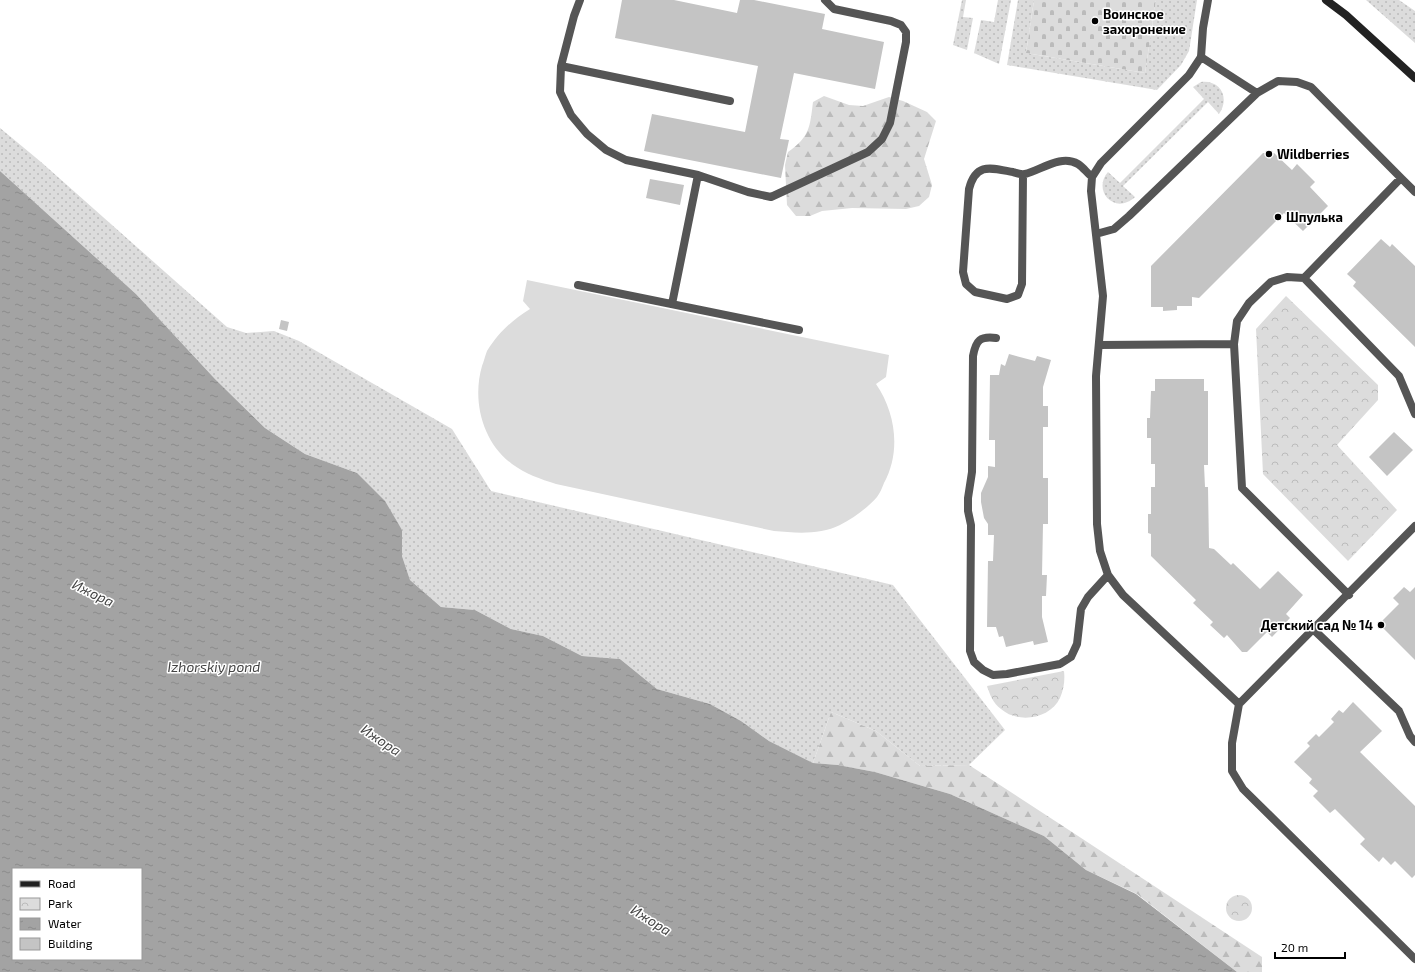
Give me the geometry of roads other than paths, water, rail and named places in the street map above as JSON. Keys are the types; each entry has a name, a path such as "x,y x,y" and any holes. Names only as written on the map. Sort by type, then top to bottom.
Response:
{"main road":[{"path":"1326,0 1346,14 1415,78"}],"street":[{"path":"580,0 572,21 561,66 560,92 570,115 587,134 606,150 626,160 698,175 748,192 771,197 868,152 882,140 890,123 906,42 906,32 900,25 891,21 834,9 825,0"},
{"path":"1208,0 1203,28 1201,57 1189,75 1101,163 1092,177 1091,191 1103,296 1100,345 1096,376 1097,524 1100,551 1108,575 1123,595 1239,704"},
{"path":"1201,57 1257,92"},
{"path":"561,66 730,101"},
{"path":"1096,234 1114,229 1257,92 1278,81 1297,82 1311,87 1415,192"},
{"path":"1023,175 1022,284 1018,295 1007,298 975,292 966,284 963,272 969,189 972,178 980,170 991,168 1023,175 1058,162 1068,162 1077,164 1092,177"},
{"path":"672,304 698,175"},
{"path":"1304,278 1401,178"},
{"path":"1349,595 1242,488 1234,344 1237,321 1249,303 1271,282 1288,276 1304,278 1399,376 1415,414"},
{"path":"578,285 799,330"},
{"path":"996,338 986,337 978,340 974,347 973,356 972,472 968,498 968,511 971,525 970,651 974,662 982,670 993,675 1007,674 1060,664 1072,657 1077,644 1081,609 1088,597 1108,575"},
{"path":"1100,345 1234,344"},
{"path":"1415,526 1349,595 1239,704 1232,743 1232,771 1243,789 1415,959"},
{"path":"1314,630 1399,711 1410,736 1415,742"}],"water":[{"name":"Izhorskiy pond","path":"0,171 136,294 215,379 265,428 305,454 357,473 385,501 402,530 402,556 410,580 441,607 475,610 511,629 543,636 582,656 620,659 657,689 710,704 741,721 769,741 813,763 838,765 875,772 950,794 1044,836 1086,870 1136,894 1237,972 0,972"}],"place":[{"name":"Воинское захоронение","path":"1095,21"},
{"name":"Wildberries","path":"1269,154"},
{"name":"Шпулька","path":"1278,217"},
{"name":"Детский сад № 14","path":"1381,625"}],"water label":[{"name":"Ижора","path":"93,593"},
{"name":"Ижора","path":"381,740"},
{"name":"Ижора","path":"651,920"}]}
